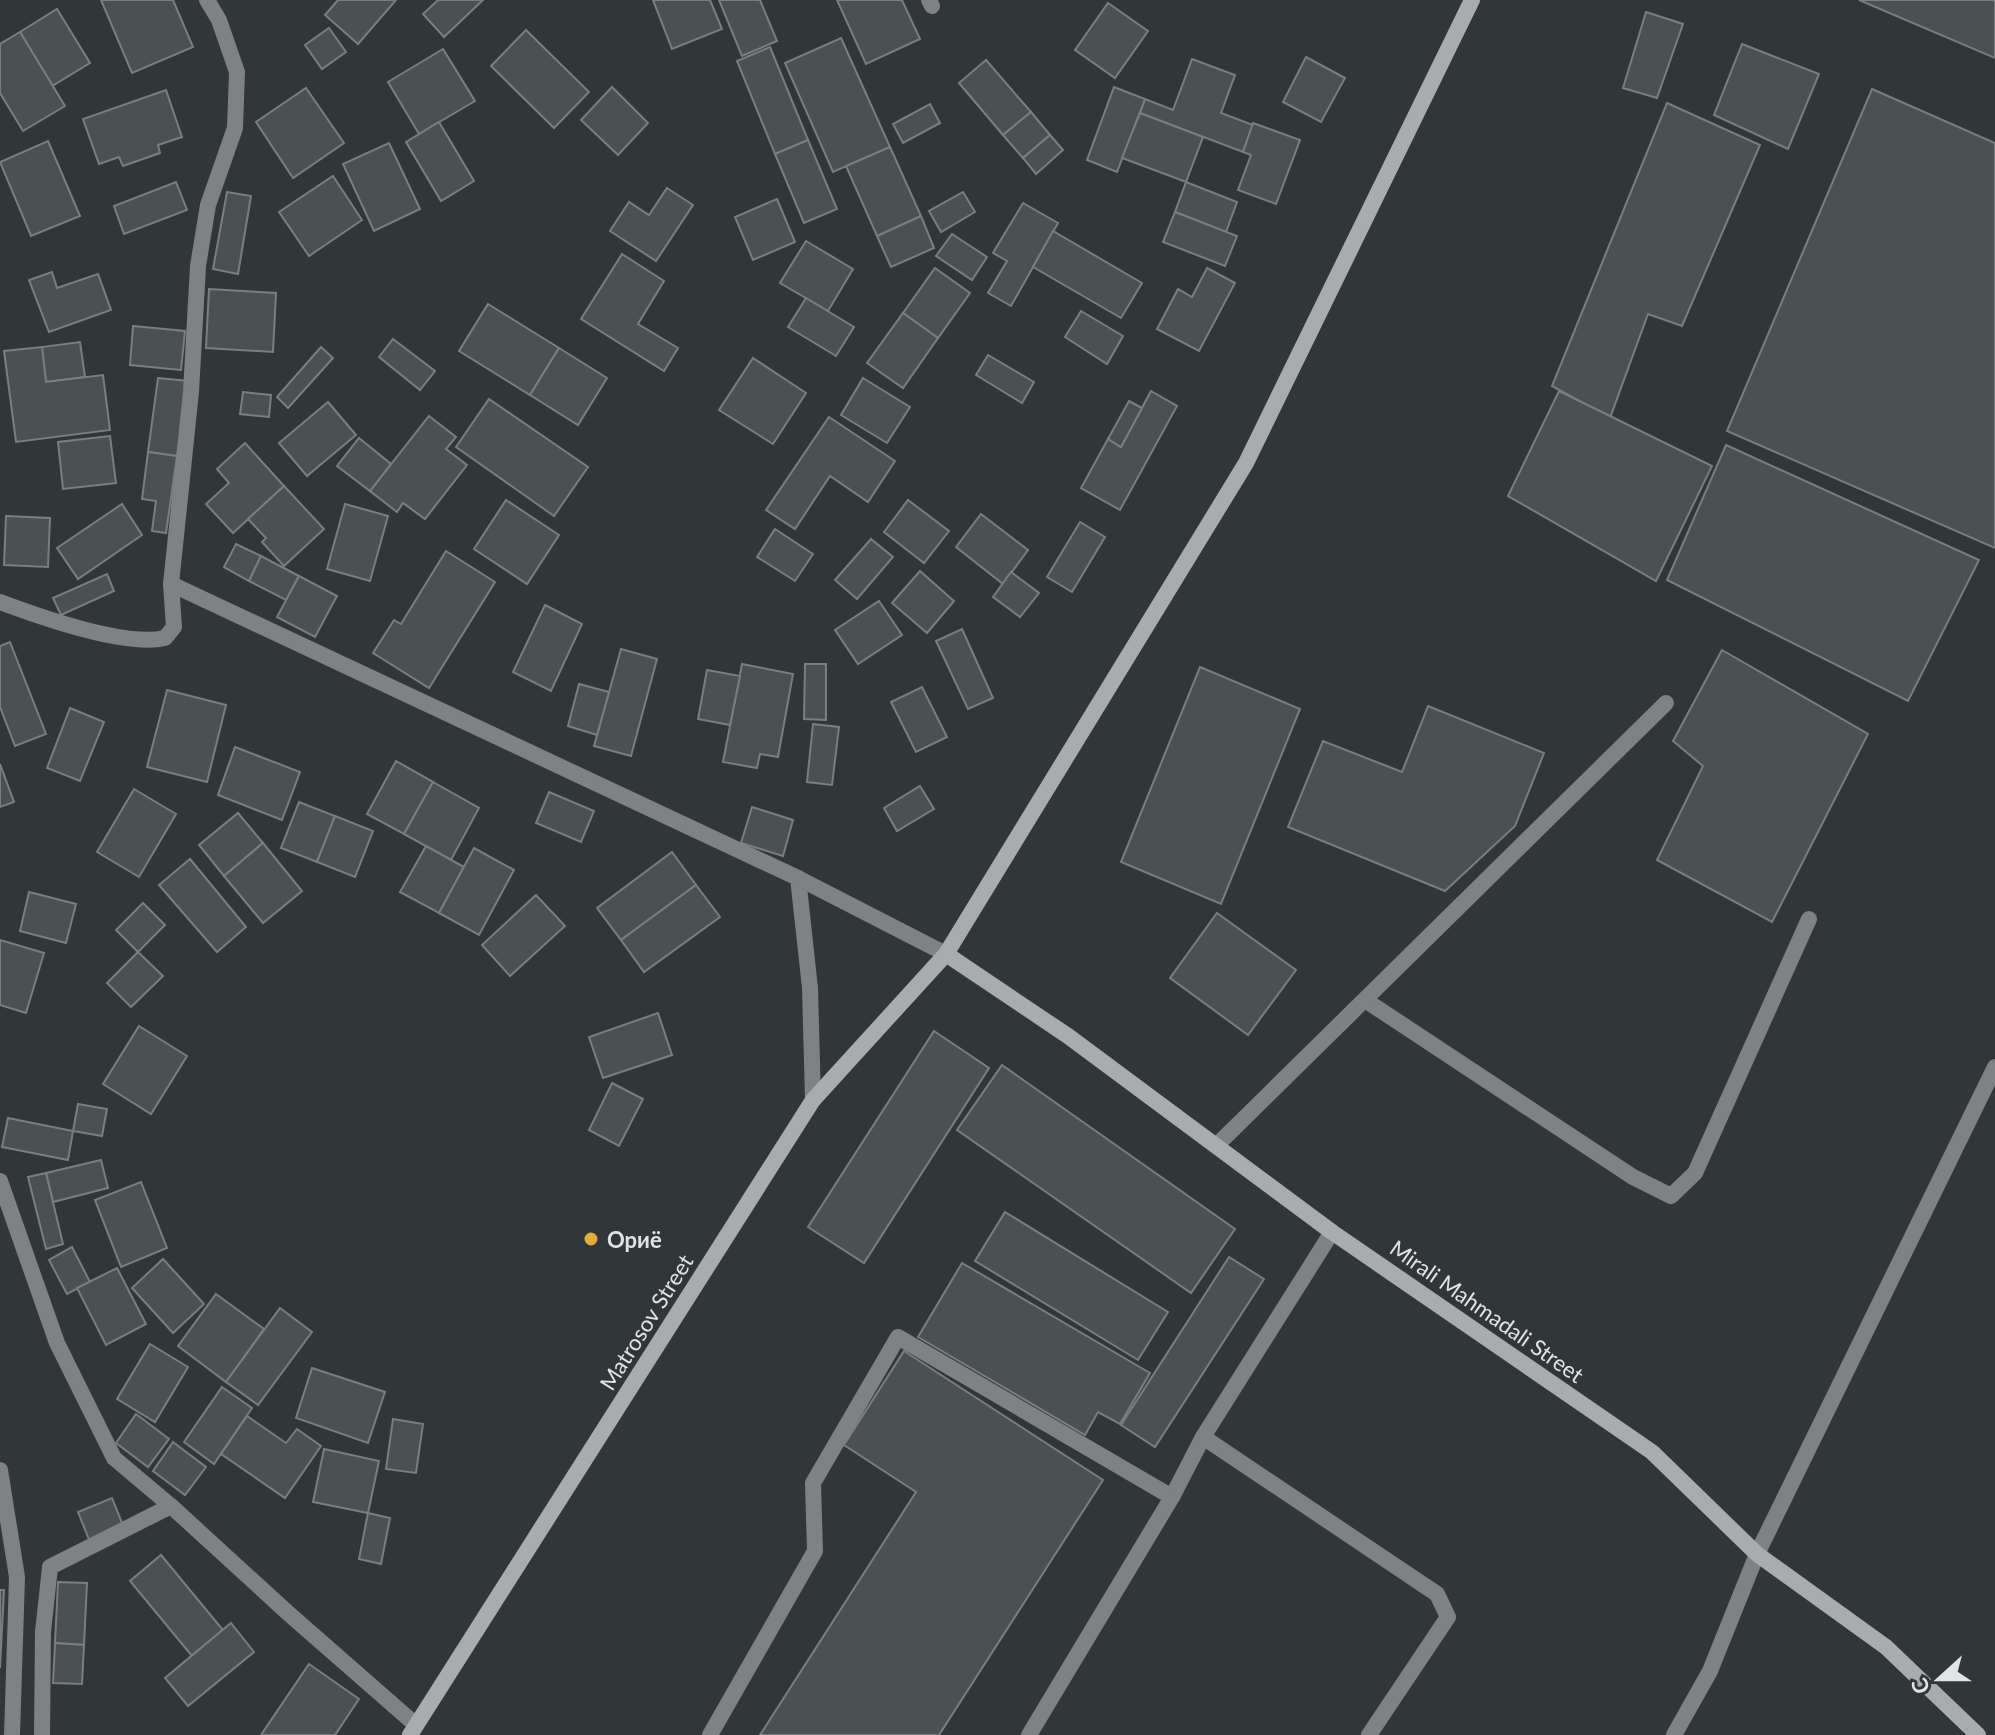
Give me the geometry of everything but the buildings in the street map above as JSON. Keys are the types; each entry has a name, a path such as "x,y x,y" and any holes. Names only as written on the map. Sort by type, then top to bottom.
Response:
{"street":[{"path":"0,602 57,623 147,641 165,638 174,627 171,584 191,392 198,266 208,205 235,128 237,72 219,20 207,0"},
{"name":"Matrosov Street","path":"413,1730 813,1100 946,954 1246,463 1472,0"},
{"path":"171,584 798,878 946,954"},
{"path":"1217,1145 1666,703"},
{"path":"798,878 810,988 813,1100"},
{"path":"1365,1000 1633,1177 1671,1196 1695,1173 1809,919"},
{"name":"Mirali Mahmadali Street","path":"946,954 1068,1036 1332,1232 1652,1452 1757,1554 1886,1647 1978,1735"},
{"path":"1674,1735 1710,1671 1757,1554 1995,1067"},
{"path":"0,1181 57,1343 114,1458 171,1506 413,1730"},
{"path":"1029,1735 1172,1497 1203,1437 1332,1232"},
{"path":"710,1735 815,1551 813,1483 898,1337 1172,1497"},
{"path":"1203,1437 1437,1594 1448,1617 1369,1735"},
{"path":"0,1470 17,1577 12,1735"},
{"path":"42,1735 43,1632 50,1567 171,1506"}],"place":[{"name":"Ориё","path":"591,1239"}]}
